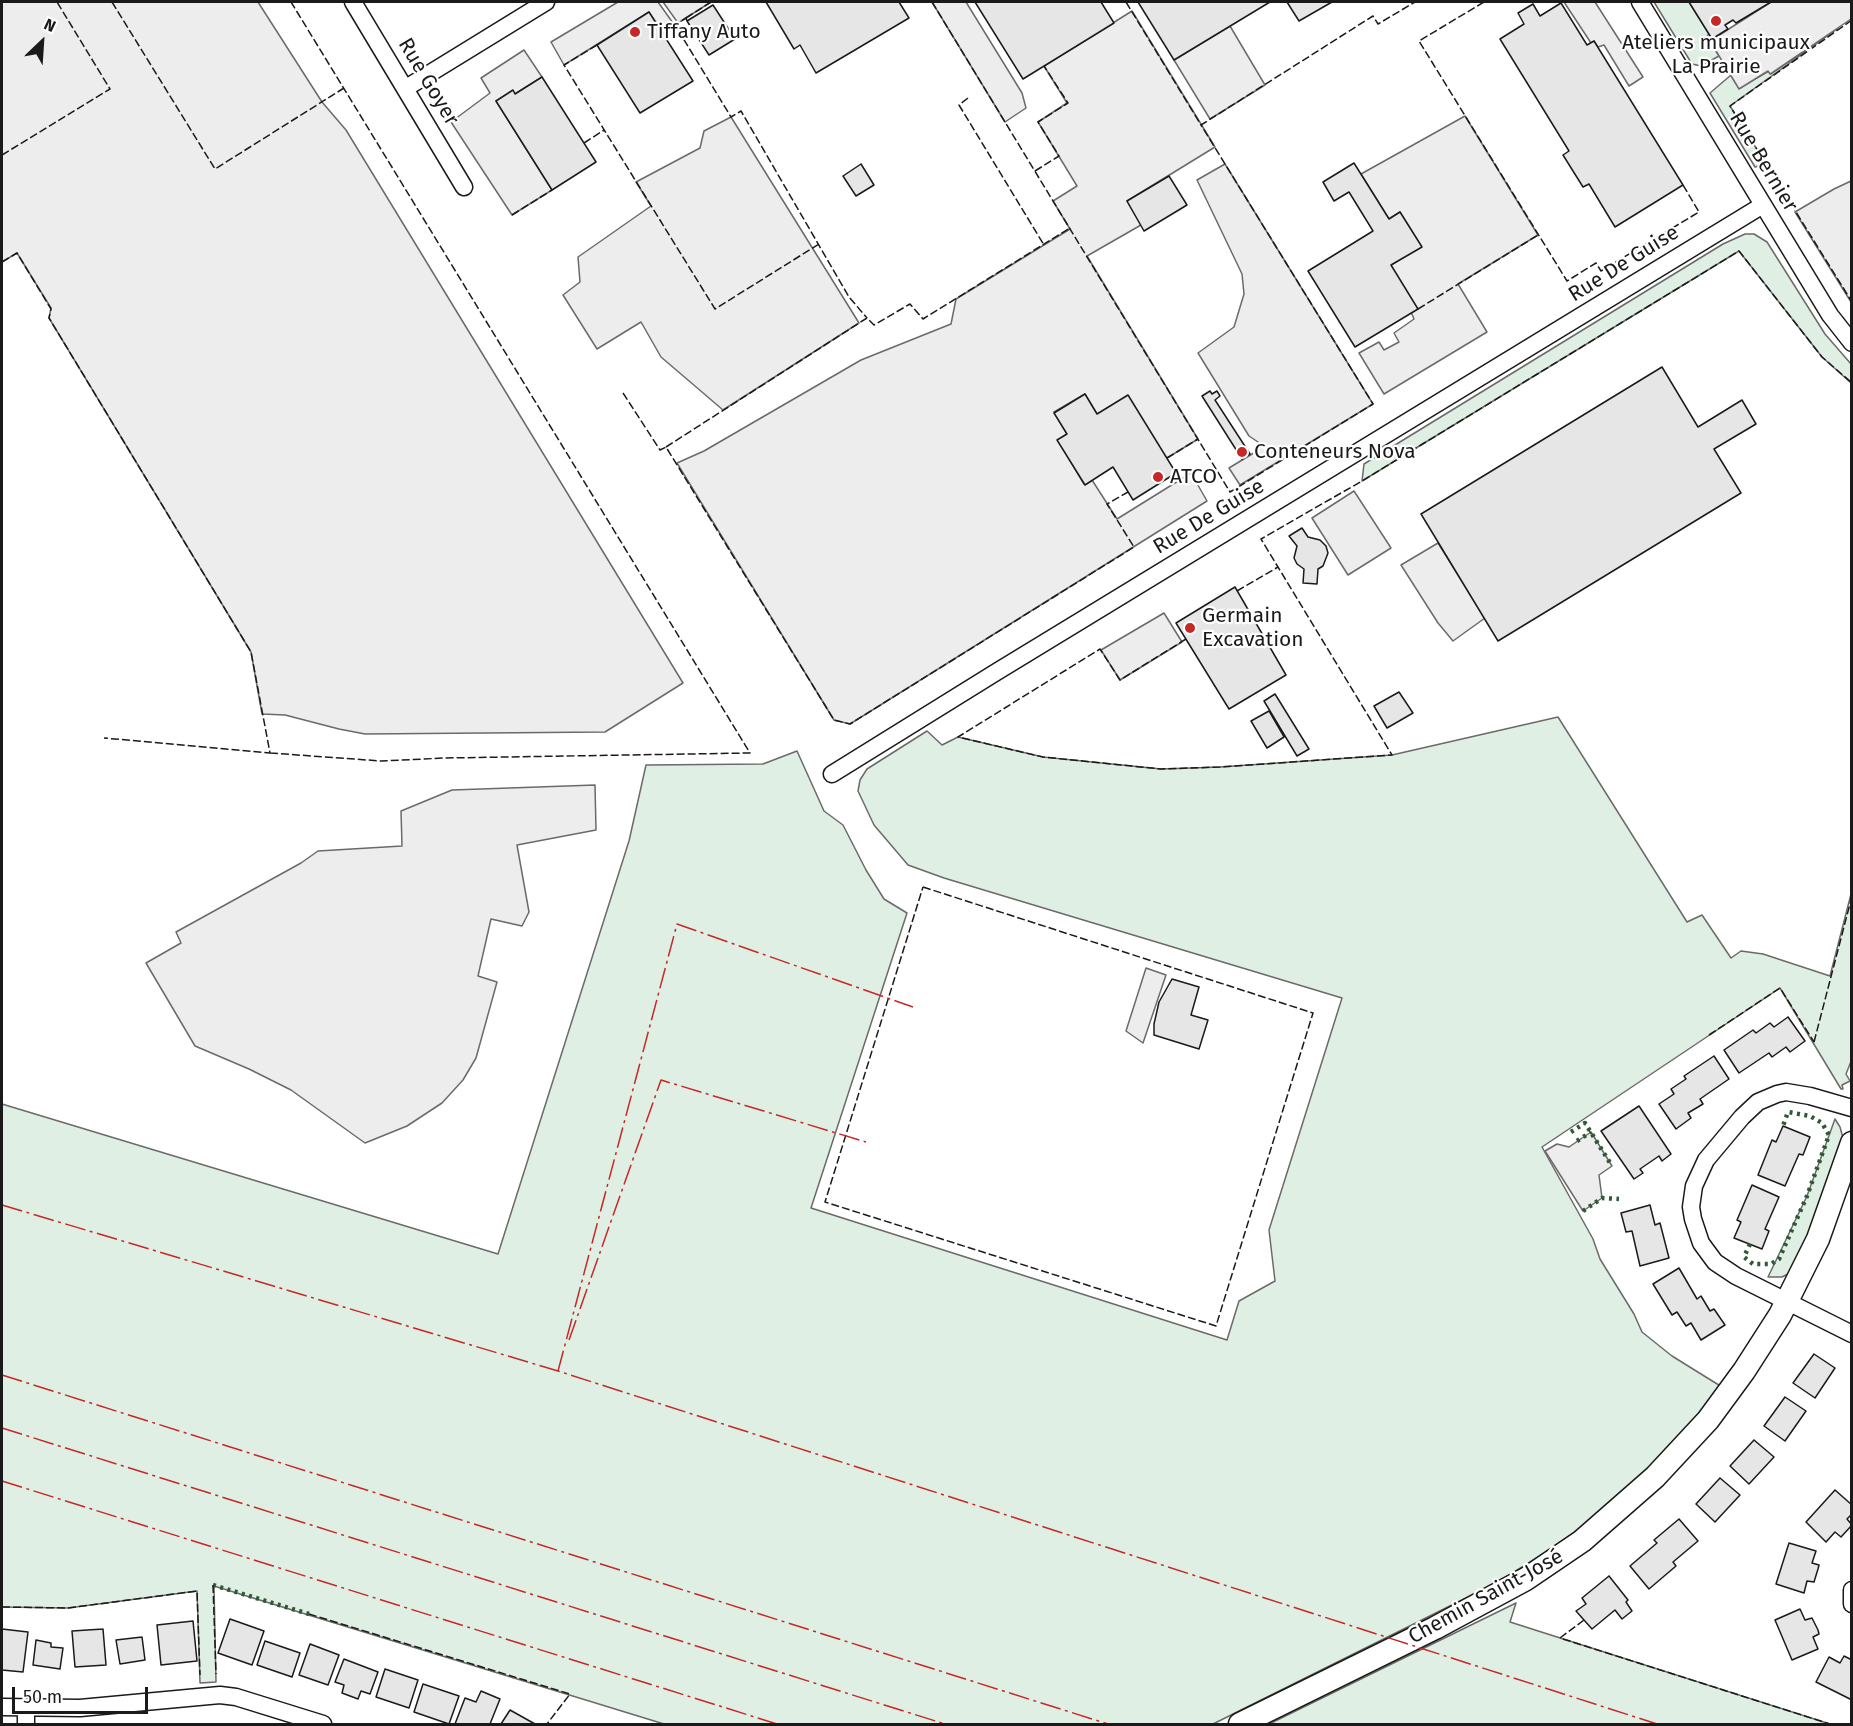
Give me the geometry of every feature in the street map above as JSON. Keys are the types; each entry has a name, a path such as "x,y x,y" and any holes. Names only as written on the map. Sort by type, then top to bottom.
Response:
{"street":[{"name":"Rue Goyer","path":"353,2 464,187"},
{"path":"406,88 546,2"},
{"name":"Rue Bernier","path":"1640,2 1830,315 1851,343"},
{"name":"Rue De Guise","path":"832,774 1763,205"},
{"path":"1851,1108 1786,1092 1768,1097 1750,1108 1702,1167 1694,1186 1691,1207 1693,1219 1707,1254 1715,1262 1736,1276 1851,1334"},
{"name":"Chemin Saint-José","path":"1240,1725 1526,1579 1582,1541 1668,1465 1708,1420 1758,1350 1787,1302 1825,1222 1851,1143"},
{"path":"1851,1590 1851,1604"},
{"path":"2,1707 26,1716 90,1707 220,1695 236,1697 323,1725"}],"green space":[{"path":"1654,2 1689,2 1709,34 1707,36 1719,56 1701,66 1692,64"},
{"path":"1837,29 1730,106 1766,164 1755,167 1710,93 1731,75 1739,88 1769,71 1771,74"},
{"path":"1745,234 1754,234 1767,242 1825,334 1851,364 1851,383 1822,357 1739,251 1362,481 1364,464 1723,244"},
{"path":"1558,717 1687,922 1702,915 1731,958 1741,951 1763,954 1830,976 1851,894 1852,1059 1846,1074 1850,1081 1842,1085 1843,1089 1841,1089 1780,988 1542,1147 1593,1239 1600,1259 1634,1314 1642,1332 1672,1356 1722,1387 1657,1461 1589,1522 1498,1582 1213,1724 664,1724 214,1586 216,1682 200,1683 197,1591 68,1608 2,1607 2,1104 498,1254 629,841 646,765 763,764 797,751 824,811 843,825 884,899 907,913 811,1208 1227,1340 1239,1301 1275,1281 1269,1230 1342,998 944,878 908,865 874,825 858,791 860,780 867,769 927,731 942,745 958,737 1043,757 1161,769 1392,755"},
{"path":"1835,1119 1843,1138 1823,1203 1790,1273 1782,1277 1768,1277 1807,1196"},
{"path":"1516,1603 1510,1622 1830,1724 1269,1724"}],"shaded area":[{"path":"2,2 258,2 322,102 346,130 683,683 605,732 365,734 285,715 262,714 251,652 49,318 51,308 17,253 2,262"},
{"path":"618,2 658,2 673,23 661,30 649,12 564,65 551,42"},
{"path":"663,2 711,2 678,23"},
{"path":"932,2 966,2 1022,93 1026,108 1005,122"},
{"path":"1564,2 1595,2 1643,77 1629,86 1604,45 1598,47 1594,41 1591,43"},
{"path":"1771,2 1851,2 1851,19 1770,74 1768,71 1739,89 1710,41"},
{"path":"1132,11 1215,147 1127,201 1141,225 1087,256 1198,439 1167,458 1097,414 1085,394 1054,412 1067,434 1058,440 1084,484 1092,480 1117,519 1191,473 1207,501 850,724 834,720 677,463 704,451 861,360 951,324 956,299 1070,229 1053,201 1077,186 1038,122 1067,103 1044,66"},
{"path":"1230,26 1265,85 1210,119 1174,60"},
{"path":"524,50 542,77 515,94 513,91 496,101 552,190 512,215 451,122 490,93 481,78"},
{"path":"1465,116 1538,235 1458,284 1487,332 1384,394 1359,353 1379,342 1384,350 1399,342 1394,333 1414,319 1391,265 1421,246 1400,212 1389,219 1361,174"},
{"path":"731,117 859,323 723,410 661,357 641,322 597,349 563,295 580,282 578,257 651,206 636,182 700,148 704,131"},
{"path":"1225,164 1373,404 1240,485 1229,468 1257,451 1261,444 1249,436 1198,353 1234,327 1244,294 1242,274 1197,180"},
{"path":"1851,181 1851,302 1795,212"},
{"path":"1354,491 1391,548 1348,575 1312,518"},
{"path":"1438,543 1485,618 1453,641 1438,623 1401,565"},
{"path":"1164,613 1182,642 1120,680 1101,650"},
{"path":"595,785 596,830 517,845 529,912 522,926 491,919 478,976 497,982 476,1058 463,1080 442,1103 407,1126 365,1143 291,1090 195,1046 146,963 181,943 176,932 301,863 318,851 402,846 401,811 452,790"},
{"path":"1146,968 1166,975 1143,1043 1126,1031"},
{"path":"1591,1132 1612,1166 1599,1175 1602,1198 1583,1211 1545,1151 1557,1144 1569,1147"}],"building":[{"path":"766,2 899,2 909,18 816,73 800,45 794,49"},
{"path":"975,2 1101,2 1114,23 1023,79"},
{"path":"1138,2 1270,2 1174,60"},
{"path":"1287,2 1332,2 1299,21"},
{"name":"Ateliers municipaux La Prairie","path":"1689,2 1771,2 1736,23 1733,20 1725,25 1728,29 1712,39"},
{"path":"1561,3 1587,45 1594,41 1683,185 1615,227 1589,184 1583,187 1563,155 1569,151 1500,39 1524,24 1518,13 1533,4 1540,16"},
{"path":"713,5 735,39 709,55 687,21"},
{"path":"649,12 693,81 640,113 597,45"},
{"path":"542,77 596,162 552,190 496,101 513,90 515,94"},
{"path":"1354,163 1389,219 1400,212 1422,247 1391,265 1418,309 1355,347 1308,271 1373,231 1349,192 1334,201 1323,182"},
{"path":"861,164 874,185 856,196 843,176"},
{"path":"1169,176 1187,205 1144,231 1127,201"},
{"path":"1662,367 1698,427 1742,400 1756,424 1714,449 1741,493 1498,641 1421,514"},
{"path":"1210,391 1212,394 1217,391 1220,396 1215,400 1250,454 1242,459 1202,396"},
{"path":"1085,394 1097,414 1128,395 1176,473 1133,500 1113,467 1085,485 1057,440 1067,434 1054,413"},
{"path":"1302,528 1308,537 1320,540 1326,546 1328,553 1323,566 1318,569 1317,584 1303,583 1304,569 1297,564 1294,558 1297,546 1289,536"},
{"path":"1235,587 1286,675 1229,709 1176,623"},
{"path":"1399,692 1413,713 1387,728 1374,706"},
{"path":"1275,694 1309,749 1297,756 1264,701"},
{"path":"1269,711 1284,737 1267,748 1251,721"},
{"path":"1172,979 1199,987 1191,1015 1208,1020 1199,1049 1154,1035 1159,1002"},
{"path":"1788,1017 1805,1041 1790,1052 1786,1047 1772,1057 1769,1053 1739,1073 1724,1050 1753,1030 1756,1033 1770,1023 1774,1027"},
{"path":"1714,1056 1729,1079 1700,1099 1703,1104 1688,1113 1691,1118 1676,1129 1659,1104 1674,1094 1671,1089 1686,1079 1684,1076"},
{"path":"1639,1106 1671,1154 1662,1161 1659,1156 1640,1169 1643,1173 1634,1179 1601,1131"},
{"path":"1783,1126 1810,1137 1803,1155 1799,1154 1785,1186 1758,1175 1772,1140 1776,1142"},
{"path":"1752,1185 1779,1197 1765,1229 1769,1231 1762,1249 1734,1238 1741,1222 1737,1220"},
{"path":"1650,1205 1655,1225 1660,1223 1669,1258 1640,1266 1632,1231 1626,1232 1621,1213"},
{"path":"1679,1268 1697,1299 1701,1296 1710,1311 1714,1309 1725,1325 1701,1340 1691,1323 1686,1326 1677,1312 1672,1315 1653,1284"},
{"path":"1814,1354 1835,1368 1815,1398 1793,1383"},
{"path":"1785,1397 1806,1411 1785,1441 1764,1426"},
{"path":"1754,1440 1774,1457 1749,1484 1730,1466"},
{"path":"1720,1478 1740,1495 1715,1522 1696,1504"},
{"path":"1835,1490 1852,1505 1852,1514 1847,1519 1852,1525 1841,1537 1835,1532 1826,1542 1806,1522"},
{"path":"1679,1519 1698,1541 1673,1562 1676,1566 1649,1589 1630,1566 1657,1543 1654,1540"},
{"path":"1789,1543 1816,1551 1812,1563 1819,1565 1818,1569 1814,1582 1807,1581 1804,1593 1776,1584"},
{"path":"1609,1576 1628,1600 1626,1602 1632,1611 1622,1619 1615,1610 1592,1629 1576,1611 1586,1604 1582,1598"},
{"path":"1800,1609 1805,1620 1812,1618 1818,1630 1819,1634 1813,1637 1818,1649 1792,1660 1775,1620"},
{"path":"230,1619 264,1631 252,1665 218,1653"},
{"path":"193,1621 197,1661 161,1665 157,1625"},
{"path":"2,1629 28,1632 23,1672 2,1670"},
{"path":"103,1629 106,1665 75,1667 72,1631"},
{"path":"142,1637 145,1660 120,1664 116,1640"},
{"path":"36,1640 51,1643 51,1647 63,1648 60,1669 33,1665"},
{"path":"265,1641 300,1653 292,1677 257,1665"},
{"path":"310,1644 339,1655 328,1685 299,1675"},
{"path":"1844,1656 1852,1660 1852,1700 1816,1682 1829,1657 1840,1663"},
{"path":"344,1659 378,1672 370,1694 361,1691 358,1699 342,1693 344,1685 335,1682"},
{"path":"385,1669 418,1680 409,1708 376,1697"},
{"path":"423,1684 459,1696 449,1724 414,1712"},
{"path":"481,1691 500,1699 490,1724 455,1724 465,1698 476,1702"},
{"path":"510,1710 535,1724 501,1724"}],"hedge":[{"path":"1750,1244 1744,1257 1753,1264 1771,1264 1779,1259 1807,1196 1829,1135 1822,1123 1810,1116 1788,1112 1783,1126"},
{"path":"1571,1132 1585,1123 1612,1166"},
{"path":"1577,1141 1591,1132"},
{"path":"1583,1211 1602,1198 1619,1199"},
{"path":"213,1585 309,1614"}],"fence":[{"path":"2,155 110,89 57,2"},
{"path":"112,2 215,169 344,88"},
{"path":"270,753 381,761 750,753 291,2"},
{"path":"686,18 711,2"},
{"path":"932,2 1230,492 1373,404 1201,125"},
{"path":"1126,2 1201,125 1373,16 1378,24 1415,2"},
{"path":"1484,2 1419,41 1567,281 1596,263 1601,271 1699,212 1683,185"},
{"path":"687,21 686,18 675,25 731,117 741,111 849,297 867,318"},
{"path":"1852,20 1730,106 1852,302"},
{"path":"663,33 675,25"},
{"path":"597,45 564,65 715,309 819,244"},
{"path":"1035,171 1059,156 1038,122 1068,103 1044,66"},
{"path":"968,98 959,105 1044,245"},
{"path":"584,143 604,130"},
{"path":"512,215 552,190"},
{"path":"666,447 867,318 874,325 910,304 923,319 1070,228"},
{"path":"1418,309 1538,235"},
{"path":"1186,639 1120,680 1100,649 958,737 1043,757 1161,769 1392,755 1261,539 1362,481 1739,251 1822,357 1852,383"},
{"path":"2,262 17,253 51,309 49,318 251,652 270,753 104,738"},
{"path":"623,393 660,450 666,447 834,720 850,724 1134,547 1107,504 1128,492"},
{"path":"1167,458 1198,439"},
{"path":"1237,591 1278,567"},
{"path":"923,887 1313,1013 1216,1326 825,1202 923,887"},
{"path":"1814,1042 1852,896"},
{"path":"1709,1035 1780,988 1814,1042"},
{"path":"213,1585 216,1674"},
{"path":"2,1607 68,1608 197,1591 200,1675"},
{"path":"309,1614 570,1694 547,1724"},
{"path":"1584,1620 1560,1638 1830,1724"}],"power":[{"path":"558,1371 677,924 913,1007"},
{"path":"569,1340 661,1080 866,1142"},
{"path":"2,1205 558,1371 1657,1724"},
{"path":"2,1375 1108,1724"},
{"path":"2,1428 945,1724"},
{"path":"2,1481 777,1724"}],"place":[{"name":"Ateliers municipaux La Prairie","path":"1716,21"},
{"name":"Tiffany Auto","path":"635,32"},
{"name":"Conteneurs Nova","path":"1242,452"},
{"name":"ATCO","path":"1158,477"},
{"name":"Germain Excavation","path":"1190,628"}]}
